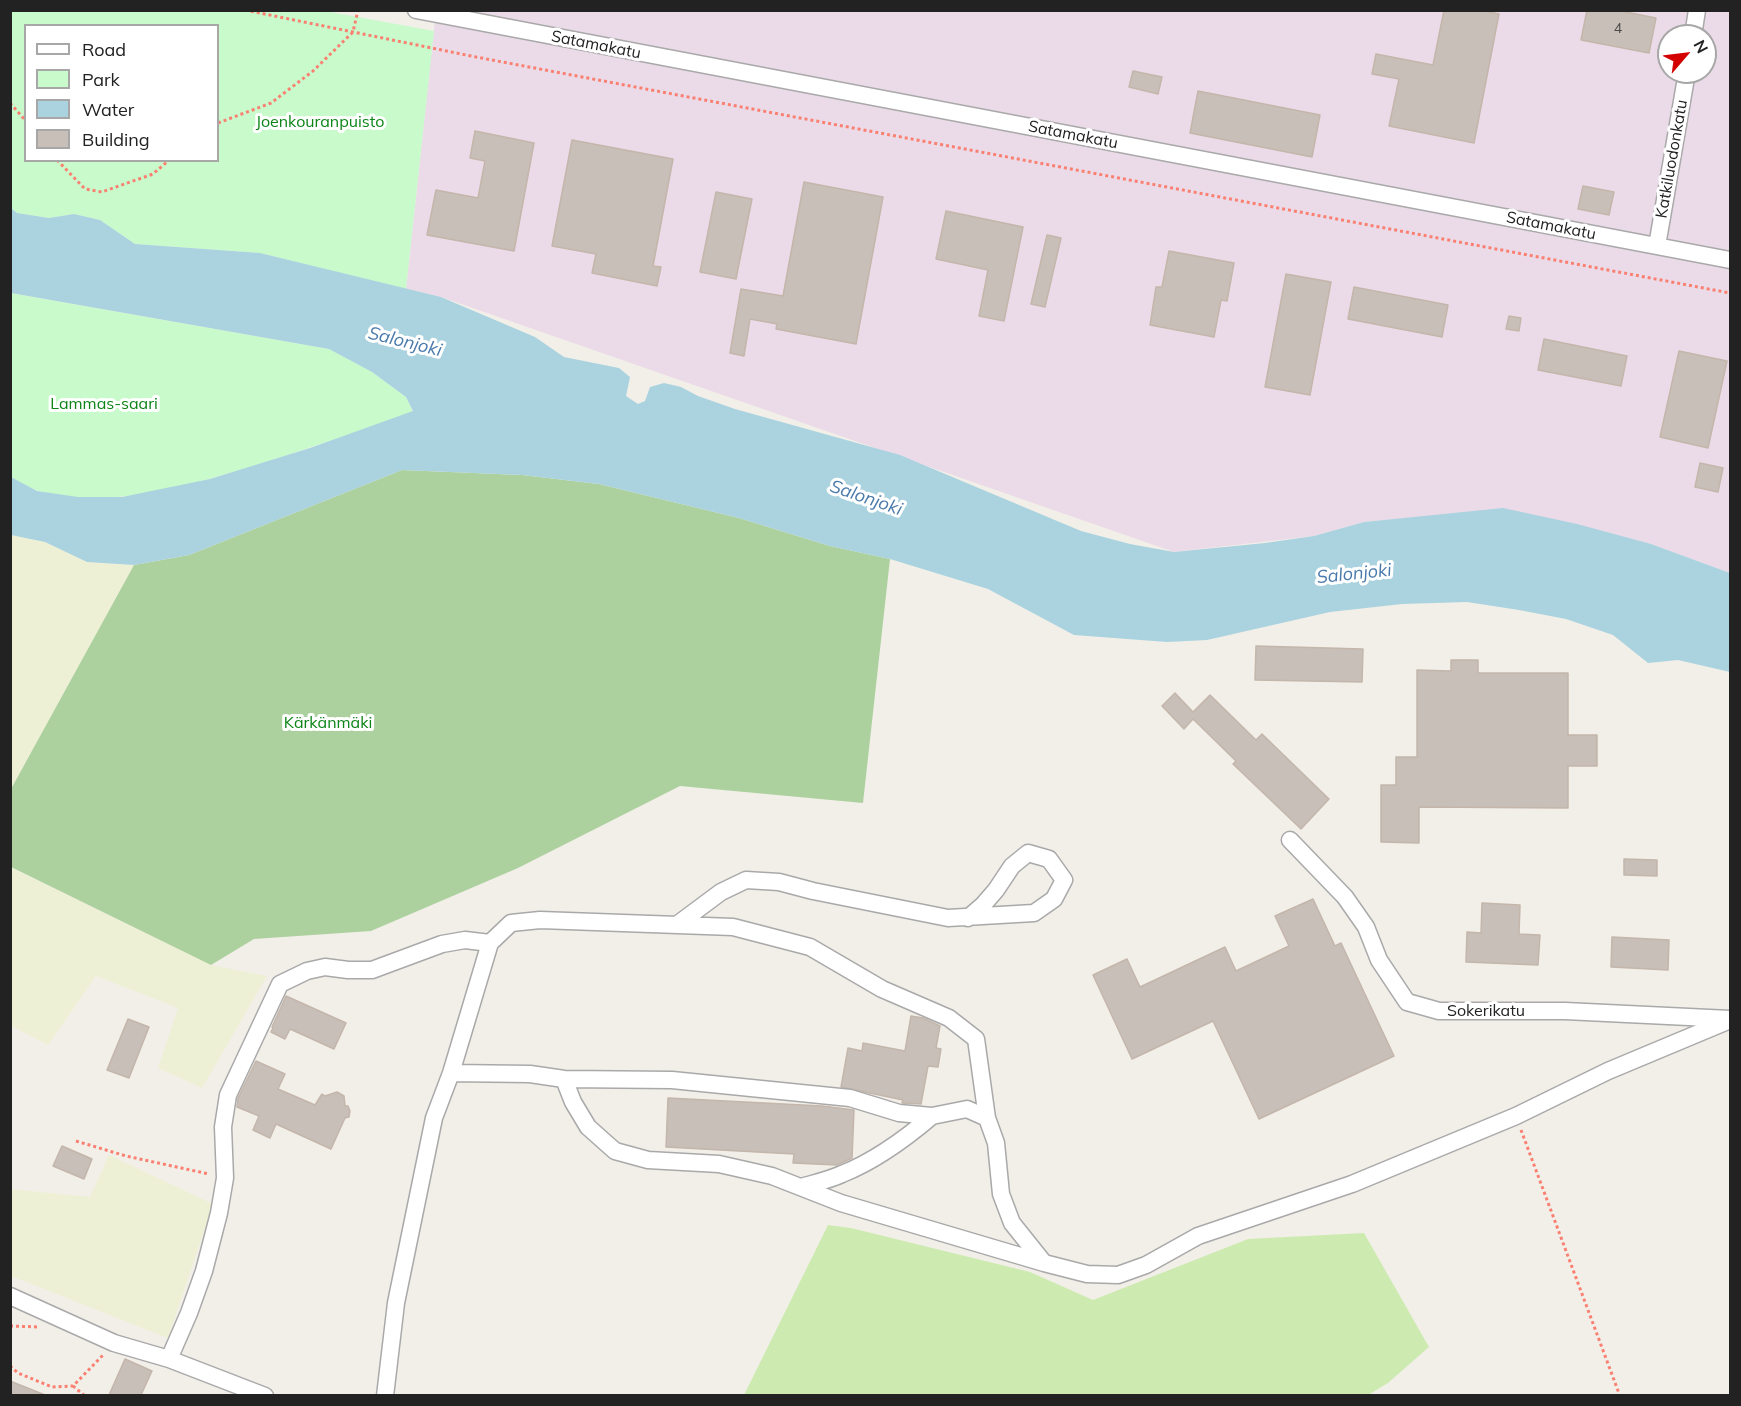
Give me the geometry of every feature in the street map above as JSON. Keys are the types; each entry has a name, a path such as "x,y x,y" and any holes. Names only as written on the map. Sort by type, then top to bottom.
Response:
{"street":[{"name":"Satamakatu","path":"416,10 1731,260"},
{"name":"Katkiluodonkatu","path":"1657,246 1685,84"},
{"name":"Sokerikatu","path":"1290,840 1345,897 1366,927 1379,960 1407,1002 1439,1011 1565,1011 1731,1020"},
{"path":"678,924 721,892 747,880 779,882 834,896 948,918 968,918 1034,913 1054,899 1064,880 1049,859 1028,853 1011,866 996,890 968,918"},
{"path":"386,1395 396,1303 434,1118 451,1073 490,943 511,923 540,920 733,927 810,947 882,989 949,1018 976,1039 987,1118 996,1143 1001,1194 1012,1223 1044,1263"},
{"path":"170,1359 204,1271 219,1213 225,1178 223,1126 228,1095 280,984 307,971 325,967 372,970 442,944 465,940 490,943"},
{"path":"564,1079 573,1102 588,1127 615,1151 648,1160 719,1164 772,1176 842,1203 1044,1263 1087,1274 1118,1275 1146,1265 1198,1236 1352,1184 1516,1116 1608,1071 1731,1020"},
{"path":"451,1073 530,1074 564,1079 672,1080 850,1098 899,1113 932,1116 968,1109 987,1118"},
{"path":"801,1187 843,1174 883,1152 915,1131 932,1116"},
{"path":"10,1296 114,1344 170,1359 265,1395"}],"path":[{"path":"245,10 488,60 1731,293"},
{"path":"219,123 271,103 313,70 353,32 358,10"},
{"path":"10,103 24,119"},
{"path":"59,162 86,189 102,192 153,174 167,162"},
{"path":"1516,1116 1620,1395"},
{"path":"76,1141 169,1166 225,1178"},
{"path":"74,1386 114,1344"},
{"path":"10,1366 18,1374 52,1387 74,1386 85,1395"}],"shaded area":[{"path":"436,11 1730,11 1730,573 1651,544 1431,516 1364,522 1314,536 1174,552 441,297 406,289"}],"green space":[{"name":"Joenkouranpuisto","path":"10,11 325,11 434,31 406,289 260,253 135,244 100,220 74,214 49,218 17,213 11,208"},
{"name":"Lammas-saari","path":"10,293 329,349 372,372 406,397 413,412 253,466 174,488 120,497 93,498 39,491 11,477"},
{"name":"Kärkänmäki","path":"402,470 522,475 599,484 739,518 830,546 890,559 863,803 680,786 518,868 371,931 254,939 211,965 11,867 11,789 134,565 189,555"},
{"path":"11,535 45,542 87,562 134,565 11,789"},
{"path":"10,867 211,965 267,976 202,1088 158,1068 178,1008 96,976 48,1045 11,1026"},
{"path":"109,1155 213,1204 168,1338 11,1276 10,1189 90,1197"},
{"path":"828,1225 851,1228 1030,1272 1093,1300 1248,1239 1364,1233 1429,1347 1388,1383 1368,1395 744,1395"}],"water":[{"name":"Salonjoki","path":"11,208 17,213 49,218 74,214 100,220 135,244 260,253 441,297 535,337 564,357 619,368 630,377 626,396 638,404 645,401 650,387 664,383 681,387 698,396 735,409 900,455 1081,531 1130,544 1174,552 1314,536 1364,522 1503,508 1577,524 1651,544 1730,573 1730,672 1678,660 1648,663 1613,635 1566,619 1467,602 1402,604 1330,612 1207,640 1167,642 1074,635 988,589 890,559 830,546 739,518 599,484 522,475 402,470 189,555 134,565 87,562 45,542 11,535 11,477 37,491 78,497 122,497 210,479 310,448 413,411 406,397 372,372 329,349 11,293"}],"building":[{"path":"1444,10 1480,10 1499,14 1474,143 1389,126 1399,79 1372,74 1376,54 1433,65"},
{"path":"1587,10 1616,10 1656,18 1649,53 1581,40"},
{"path":"1133,71 1162,77 1158,94 1129,87"},
{"path":"1198,91 1320,115 1312,157 1190,133"},
{"path":"475,131 534,143 514,251 427,235 436,190 478,198 485,161 470,158"},
{"path":"572,140 673,159 653,266 661,267 657,286 592,273 596,254 552,246"},
{"path":"804,182 883,197 856,344 776,329 777,324 750,319 744,356 730,353 741,289 783,296"},
{"path":"1583,186 1614,192 1609,215 1578,209"},
{"path":"716,192 752,199 736,279 700,272"},
{"path":"946,211 1023,227 1004,321 979,316 988,270 936,259"},
{"path":"1047,235 1061,238 1045,307 1031,304"},
{"path":"1169,251 1234,263 1227,301 1221,300 1214,337 1150,325 1156,287 1162,287"},
{"path":"1286,274 1331,282 1310,395 1265,387"},
{"path":"1354,287 1448,305 1442,337 1348,319"},
{"path":"1509,316 1521,318 1519,331 1506,329"},
{"path":"1544,339 1627,356 1621,386 1538,370"},
{"path":"1679,351 1727,361 1708,448 1660,437"},
{"path":"1700,463 1723,468 1718,492 1695,487"},
{"path":"1256,646 1363,649 1362,682 1255,680"},
{"path":"1451,660 1478,660 1478,673 1568,673 1568,735 1597,735 1597,766 1568,766 1568,808 1419,807 1419,843 1381,842 1381,785 1396,785 1396,757 1417,757 1417,670 1451,671"},
{"path":"1175,693 1193,712 1210,695 1256,740 1262,734 1329,799 1301,829 1233,764 1236,761 1193,719 1184,729 1162,706"},
{"path":"1624,859 1657,860 1657,876 1624,875"},
{"path":"1313,899 1335,946 1341,943 1394,1056 1259,1119 1213,1021 1132,1059 1093,975 1127,959 1140,987 1225,947 1236,971 1289,946 1275,916"},
{"path":"1482,903 1520,905 1519,934 1540,935 1538,965 1466,962 1467,932 1481,933"},
{"path":"1612,937 1669,940 1668,970 1611,967"},
{"path":"286,996 346,1023 334,1049 290,1029 285,1039 271,1032"},
{"path":"911,1016 923,1018 940,1026 936,1048 941,1049 938,1067 928,1066 921,1104 902,1103 903,1100 841,1087 848,1048 862,1051 863,1043 905,1051"},
{"path":"128,1019 149,1027 129,1078 107,1070"},
{"path":"256,1061 285,1074 278,1089 315,1105 322,1094 325,1096 337,1092 344,1096 345,1106 348,1106 350,1111 349,1117 345,1118 331,1149 276,1124 270,1138 253,1130 259,1116 237,1107 238,1098"},
{"path":"668,1098 822,1106 854,1110 852,1158 837,1165 793,1163 794,1154 666,1147"},
{"path":"62,1146 92,1159 84,1179 53,1166"},
{"path":"125,1359 152,1371 141,1395 109,1395"},
{"path":"10,1381 45,1395 10,1395"}]}
